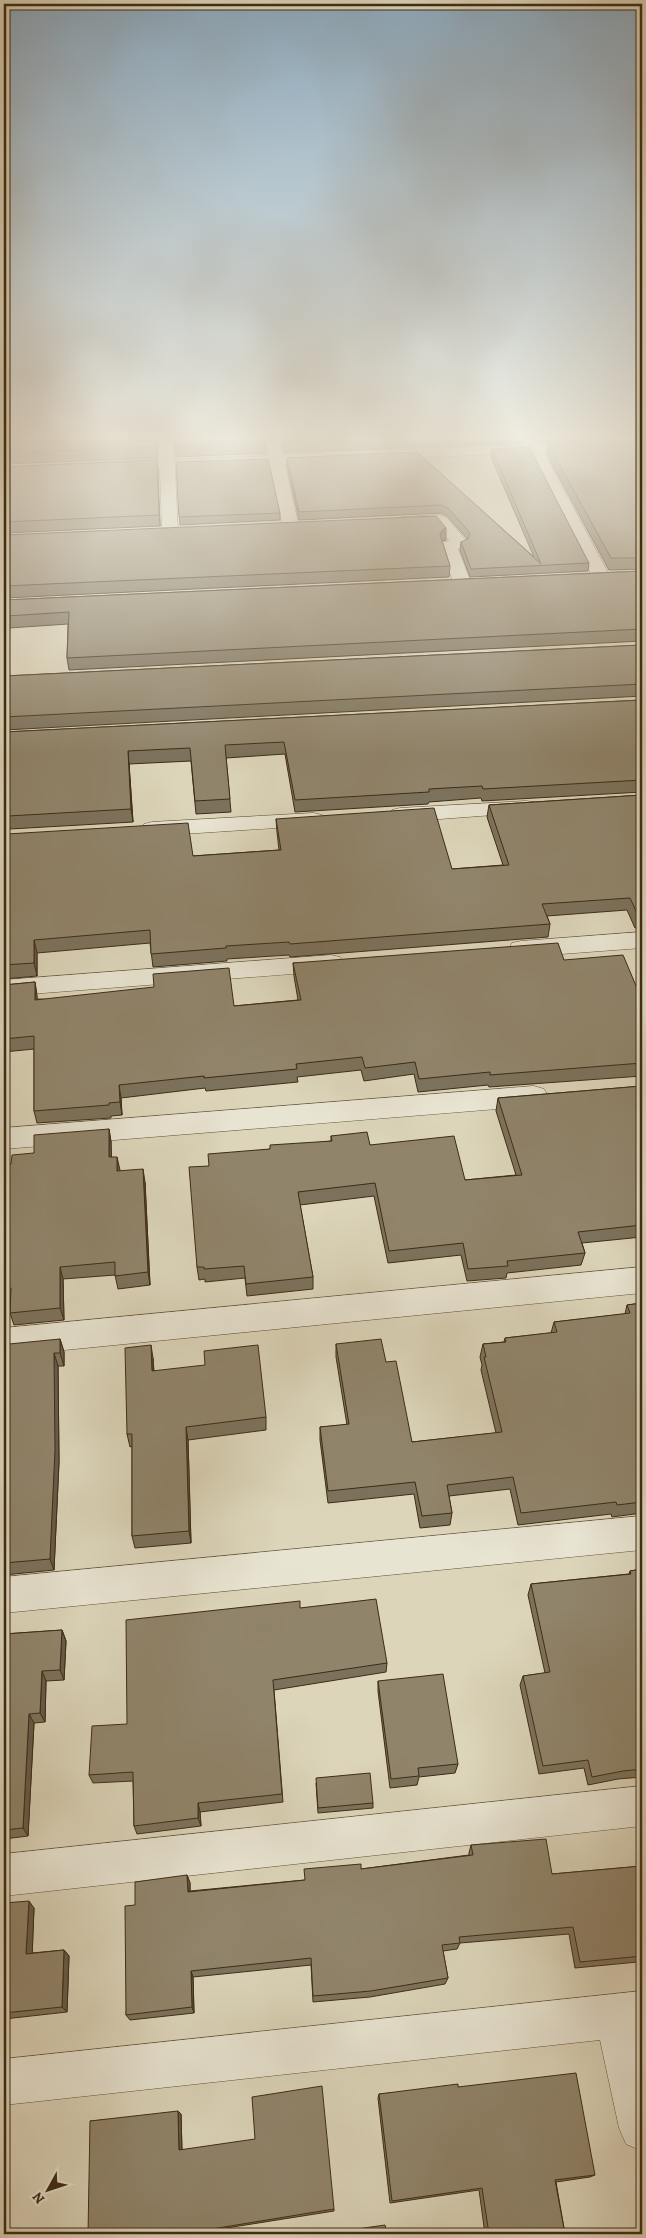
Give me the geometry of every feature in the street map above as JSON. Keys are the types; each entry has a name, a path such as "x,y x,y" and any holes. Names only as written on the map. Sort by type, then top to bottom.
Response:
{"street":[{"path":"451,545 449,546 463,585"},
{"path":"582,579 610,578 591,545"},
{"path":"443,586 483,584"},
{"path":"381,816 544,806"},
{"path":"130,831 338,818"},
{"path":"498,951 642,940"},
{"path":"4,988 351,962"},
{"path":"4,1139 554,1094"},
{"path":"4,1342 642,1280"},
{"path":"4,1595 642,1533"},
{"path":"4,1875 642,1806"},
{"path":"4,2082 630,2015 642,2128"}],"building":[{"path":"4,545 443,545 450,566 4,586"},
{"path":"462,545 520,545 541,564 533,545 580,545 589,563 471,569"},
{"path":"604,545 642,545 642,558 611,558"},
{"path":"642,571 642,629 67,658 69,612 7,616 4,658 4,600"},
{"path":"642,645 642,684 4,717 4,676"},
{"path":"642,700 642,780 483,789 482,786 429,789 429,792 295,800 284,742 225,745 230,799 195,801 190,748 128,751 131,809 8,816 9,792 4,792 4,732"},
{"path":"642,795 642,915 638,915 630,898 542,904 550,924 290,944 289,942 226,946 226,948 151,954 150,930 34,940 34,963 4,965 4,845 6,844 7,834 188,823 193,856 281,850 276,819 434,808 452,869 509,865 489,805"},
{"path":"558,943 564,960 623,955 642,1000 642,1063 490,1075 490,1072 419,1079 415,1062 365,1068 362,1057 296,1064 297,1069 119,1085 120,1102 109,1103 109,1105 34,1111 34,1036 4,1039 4,985 35,982 35,1000 154,987 153,974 229,968 234,1006 301,1000 293,963"},
{"path":"642,1086 642,1225 578,1232 585,1253 507,1261 508,1266 468,1269 463,1243 389,1251 375,1183 298,1192 313,1277 246,1284 244,1266 204,1269 204,1267 197,1267 189,1167 209,1166 208,1154 270,1149 270,1145 332,1141 331,1136 367,1132 370,1145 454,1136 465,1180 522,1175 498,1098"},
{"path":"109,1129 109,1157 117,1157 117,1171 143,1169 148,1272 115,1276 115,1262 60,1267 60,1308 10,1313 11,1288 4,1288 4,1164 11,1164 12,1155 34,1153 34,1135"},
{"path":"642,1303 642,1502 617,1505 616,1502 521,1513 513,1477 447,1485 452,1513 422,1516 415,1482 328,1491 320,1427 349,1424 336,1344 381,1339 386,1362 396,1361 412,1442 502,1432 484,1357 486,1357 483,1344 506,1342 505,1338 557,1332 554,1322 630,1313 627,1305"},
{"path":"60,1339 60,1353 54,1353 55,1450 50,1559 4,1563 4,1353 9,1353 9,1344"},
{"path":"151,1345 152,1371 205,1365 204,1351 258,1345 266,1417 186,1427 189,1531 132,1536 132,1434 127,1434 125,1348"},
{"path":"642,1569 642,1769 592,1777 588,1760 543,1766 523,1676 550,1672 531,1584 631,1574 630,1571"},
{"path":"376,1599 387,1663 273,1680 282,1794 198,1803 198,1818 134,1826 133,1772 89,1775 92,1726 127,1724 126,1620 300,1601 300,1608"},
{"path":"62,1630 60,1670 42,1671 40,1713 29,1714 23,1828 4,1830 4,1634"},
{"path":"443,1674 458,1764 418,1768 419,1776 391,1779 378,1681"},
{"path":"370,1773 373,1803 318,1808 316,1778"},
{"path":"546,1839 552,1874 642,1866 642,1956 580,1962 573,1927 459,1937 460,1943 442,1945 448,1978 371,1991 313,1996 311,1958 191,1971 192,2007 126,2015 125,1906 135,1905 135,1882 187,1875 188,1892 305,1880 304,1869 361,1864 361,1869 473,1855 471,1845"},
{"path":"29,1901 26,1954 64,1950 62,2007 4,2013 4,1903"},
{"path":"576,2073 595,2175 555,2180 565,2234 489,2234 482,2188 392,2201 379,2094 458,2084 458,2087"},
{"path":"322,2086 334,2209 212,2229 212,2234 88,2234 90,2121 178,2111 179,2150 255,2139 252,2097"},
{"path":"385,2225 387,2234 344,2234 343,2231"}]}
